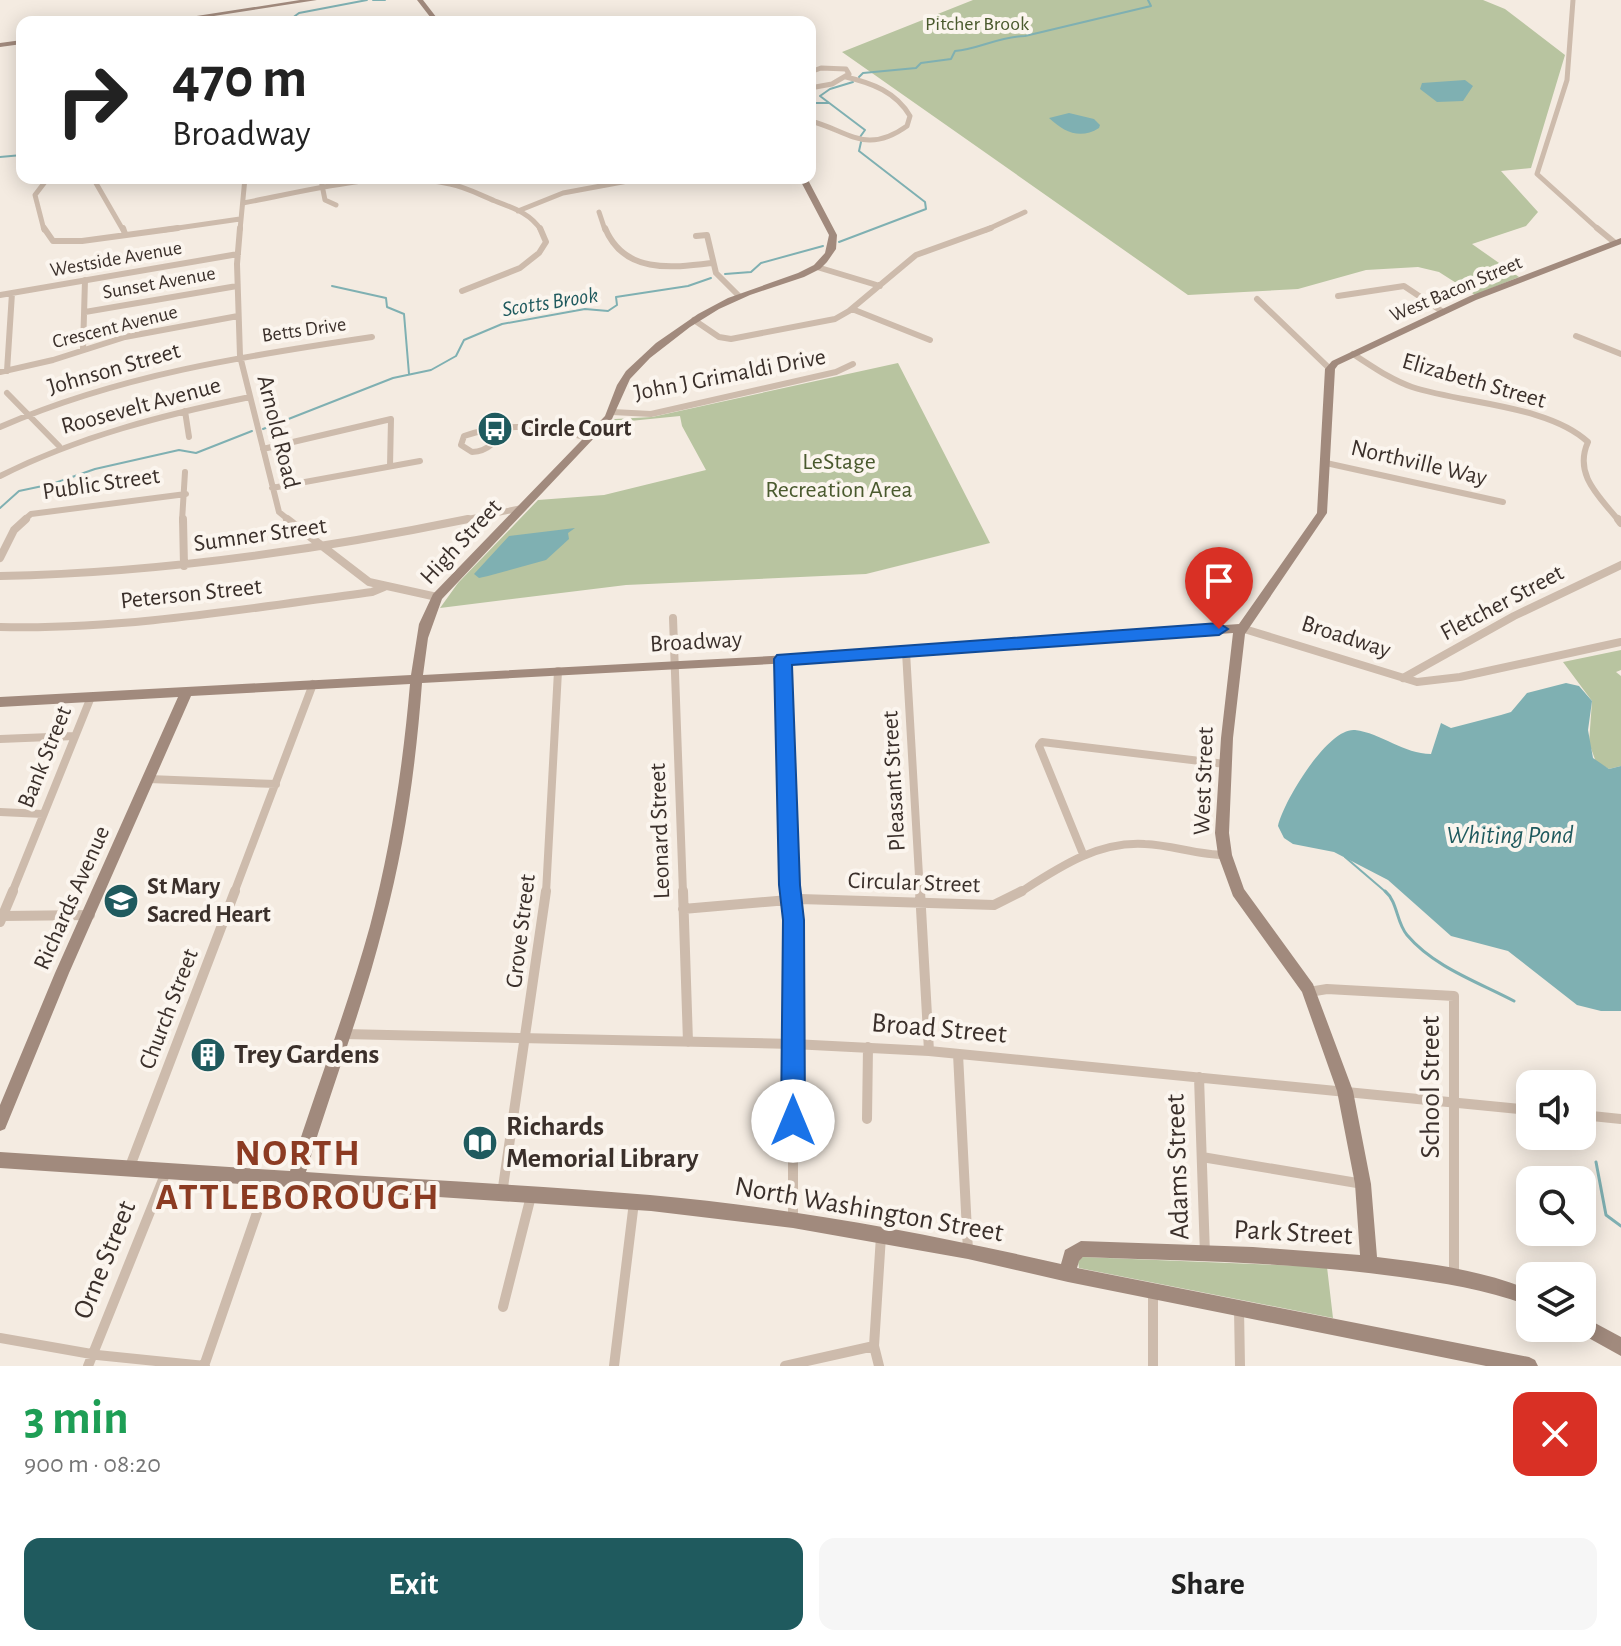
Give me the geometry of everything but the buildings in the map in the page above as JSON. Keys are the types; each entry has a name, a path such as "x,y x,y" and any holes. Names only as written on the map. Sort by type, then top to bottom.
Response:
{"street":[{"path":"203,16 314,0"},
{"path":"420,0 432,16"},
{"path":"1573,0 1567,80 1537,174 1554,192 1618,241"},
{"path":"816,70 840,68 848,71 846,77"},
{"path":"816,87 846,77 872,84 903,105 910,117 906,127 890,136 861,139 844,136 816,122"},
{"path":"43,184 35,195 50,240 70,242 240,219"},
{"path":"97,184 120,220 125,234"},
{"name":"Arnold Road","path":"245,184 237,286 240,356 281,514 321,548 369,582 437,597"},
{"path":"322,184 325,200 336,205"},
{"path":"243,203 362,184"},
{"path":"452,184 538,222 546,242 533,261 518,270 475,283 462,291"},
{"path":"518,211 565,192 610,184"},
{"path":"806,184 833,235 832,250 817,267 880,286"},
{"path":"599,212 612,246 633,260 665,267 712,263"},
{"path":"694,320 719,337 738,339 835,319 852,309 916,255 984,231 1025,212"},
{"path":"696,236 707,235 712,263 720,279 739,296"},
{"name":"West Bacon Street","path":"1330,369 1353,354 1443,312 1618,241"},
{"name":"Westside Avenue","path":"0,295 238,254"},
{"name":"High Street","path":"296,1178 369,954 396,841 421,634 437,597 612,412 620,386 631,371 694,320 739,296 817,267"},
{"path":"83,349 85,280"},
{"name":"Sunset Avenue","path":"85,312 237,286"},
{"path":"1338,296 1404,286 1443,312"},
{"path":"3,371 12,293"},
{"path":"1257,299 1330,369"},
{"path":"852,309 930,340"},
{"name":"Crescent Avenue","path":"3,371 125,337 238,316"},
{"path":"1576,336 1621,354"},
{"name":"Betts Drive","path":"240,356 372,337"},
{"name":"Elizabeth Street","path":"1353,354 1411,386 1563,425 1587,438 1588,442 1580,455 1583,471 1621,523"},
{"name":"Johnson Street","path":"0,427 100,387 240,356"},
{"name":"John J Grimaldi Drive","path":"612,412 651,414 836,372 853,364"},
{"name":"West Street","path":"1330,369 1324,502 1320,519 1241,628 1235,654 1222,833 1225,855 1238,892 1249,912 1309,992 1345,1091 1363,1184 1369,1263"},
{"path":"7,393 30,413 59,446"},
{"name":"Roosevelt Avenue","path":"0,476 59,446 106,430 250,397"},
{"path":"185,411 189,437"},
{"path":"263,449 391,419 390,466"},
{"path":"500,427 496,441 490,448 472,452 461,445 464,436 474,432 500,427 533,425 589,438"},
{"path":"272,488 420,461"},
{"name":"Northville Way","path":"1326,463 1503,502"},
{"path":"184,566 185,472"},
{"name":"Public Street","path":"0,558 23,519 43,512 186,494"},
{"name":"Sumner Street","path":"0,576 93,574 184,566 321,548 522,508"},
{"name":"Fletcher Street","path":"1402,678 1524,611 1621,565"},
{"name":"Peterson Street","path":"0,627 42,628 215,612 348,595 385,587"},
{"name":"Leonard Street","path":"673,618 688,1042"},
{"name":"Broadway","path":"0,702 906,652 1241,628 1402,678 1435,682 1621,642"},
{"name":"Pleasant Street","path":"906,652 929,1051"},
{"path":"783,659 791,900 793,1220"},
{"name":"Grove Street","path":"502,1194 528,1038 548,876 558,671"},
{"name":"Church Street","path":"129,1169 313,684"},
{"name":"Richards Avenue","path":"0,1124 187,691"},
{"name":"Bank Street","path":"1,919 91,697"},
{"path":"0,739 75,736"},
{"path":"1083,854 1039,746 1042,742 1225,764"},
{"path":"149,779 276,784"},
{"path":"0,812 43,814"},
{"name":"Circular Street","path":"683,909 791,900 1000,904 1083,854 1102,848 1135,844 1225,855"},
{"path":"1,919 90,915"},
{"name":"School Street","path":"1309,992 1327,989 1454,996 1454,1277"},
{"name":"Broad Street","path":"343,1034 868,1047 1516,1109"},
{"path":"867,1119 868,1047"},
{"path":"958,1054 968,1251"},
{"name":"Adams Street","path":"1199,1077 1205,1255"},
{"path":"1596,1116 1621,1119"},
{"path":"1202,1157 1363,1184"},
{"name":"North Washington Street","path":"0,1160 634,1202 793,1220 968,1251 1068,1274 1529,1366"},
{"name":"Orne Street","path":"90,1360 166,1171"},
{"path":"0,1338 90,1360 204,1366 270,1177"},
{"path":"503,1307 531,1196"},
{"path":"614,1366 634,1202"},
{"path":"879,1366 874,1346 881,1235"},
{"name":"Park Street","path":"1068,1274 1071,1256 1081,1249 1369,1263 1489,1284 1516,1293"},
{"path":"1153,1290 1153,1366"},
{"path":"1239,1308 1240,1366"},
{"path":"1596,1333 1621,1347"},
{"path":"785,1366 874,1346"}],"green space":[{"name":"Pitcher Brook","path":"973,0 1483,0 1505,9 1565,55 1531,168 1501,171 1538,212 1526,226 1472,244 1519,277 1475,295 1439,272 1418,267 1366,270 1298,289 1188,295 842,52"},
{"name":"LeStage Recreation Area","path":"898,363 990,543 866,574 626,585 440,608 458,583 538,500 604,495 706,470 682,426 680,416 610,423 615,419 652,417"},
{"path":"1621,650 1621,670 1616,672 1621,676 1621,766 1609,769 1596,762 1589,743 1592,701 1563,662"},
{"path":"1083,1257 1327,1267 1333,1318 1079,1268 1078,1261"}],"water":[{"path":"1465,80 1473,86 1463,101 1437,102 1420,89 1422,83"},
{"path":"1069,113 1094,119 1099,128 1092,132 1072,133 1049,118"},
{"path":"575,528 568,533 569,539 546,560 479,578 474,574 509,536"},
{"name":"Whiting Pond","path":"1566,683 1579,686 1592,701 1588,730 1593,758 1609,769 1621,766 1621,1011 1601,1011 1577,1005 1508,951 1451,936 1388,880 1334,852 1293,844 1284,838 1278,826 1288,800 1308,768 1332,740 1344,732 1365,732 1411,751 1431,754 1441,723 1451,728 1511,712 1527,693"}],"waterway":[{"path":"295,16 367,0"},
{"path":"373,0 385,0"},
{"name":"Scotts Brook","path":"859,77 863,73 916,68 921,63 951,59 955,51 1151,6 1148,0"},
{"name":"Scotts Brook","path":"853,82 830,89 820,96 865,130 860,137"},
{"path":"816,103 829,103"},
{"name":"Scotts Brook","path":"839,242 926,209 925,202 859,151 861,142"},
{"path":"0,157 16,156"},
{"name":"Scotts Brook","path":"725,274 751,272 761,263 823,246"},
{"name":"Scotts Brook","path":"263,429 393,378 431,370 456,356 464,340 502,324 585,309 608,311 617,305 616,297 688,286 711,278"},
{"path":"332,286 386,298 387,307 404,314 409,374"},
{"name":"Scotts Brook","path":"0,508 19,491 52,484 95,469 179,450 196,453 252,431"},
{"path":"1345,857 1386,892"},
{"path":"1386,892 1403,930 1418,946 1457,973 1514,1001"},
{"path":"1596,1162 1606,1215 1621,1226"}],"place":[{"name":"Circle Court","path":"495,429"},
{"name":"St Mary Sacred Heart","path":"121,901"},
{"name":"Trey Gardens","path":"208,1055"},
{"name":"Richards Memorial Library","path":"480,1143"}],"district":[{"name":"NORTH ATTLEBOROUGH","path":"298,1176"}],"route":[{"path":"793,1121 793,920 789,885 783,659 1219,629"}]}
